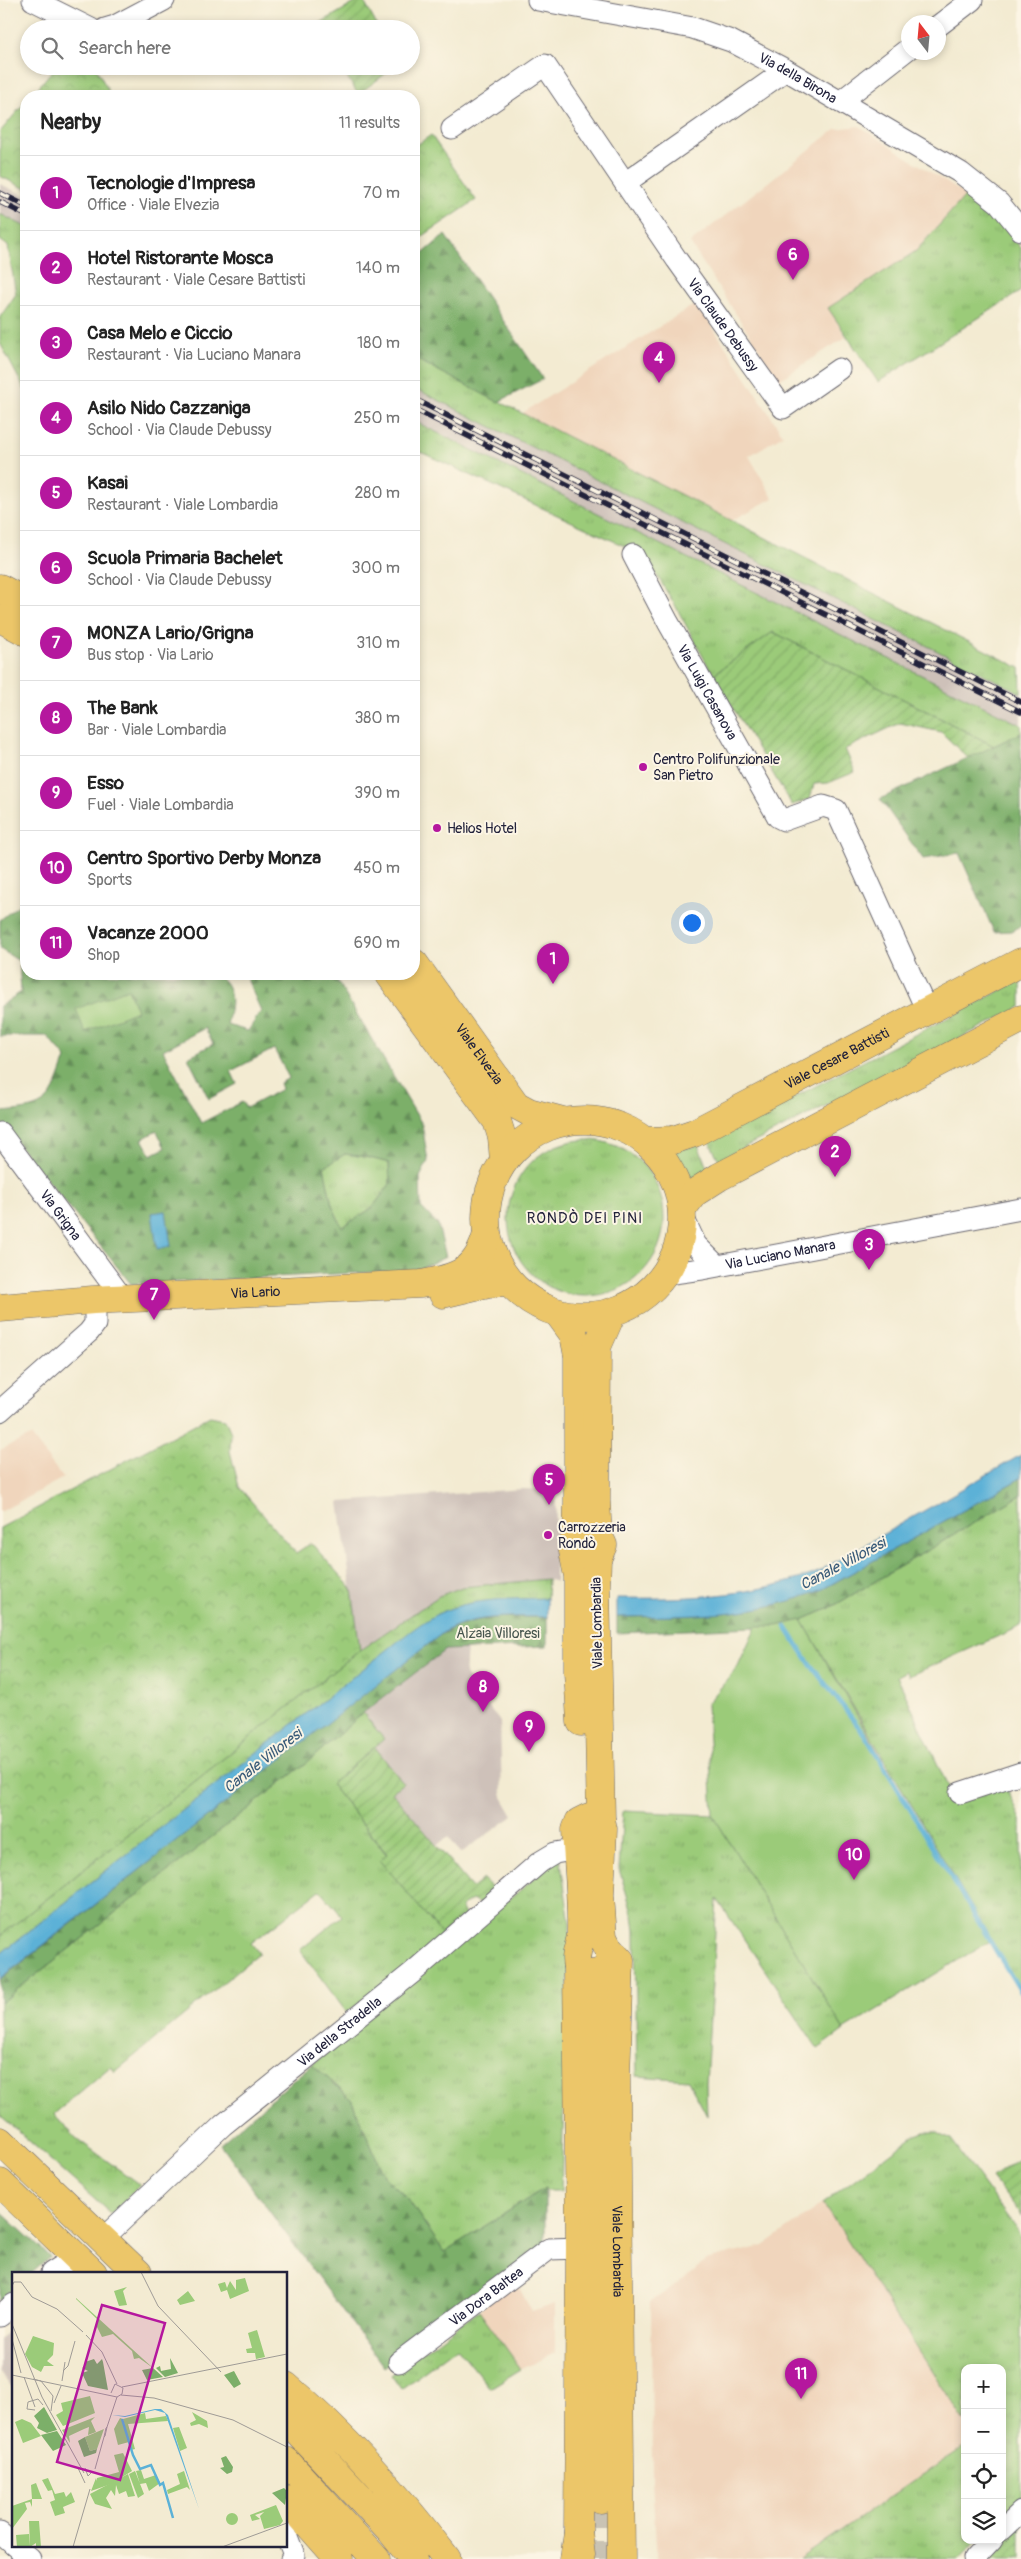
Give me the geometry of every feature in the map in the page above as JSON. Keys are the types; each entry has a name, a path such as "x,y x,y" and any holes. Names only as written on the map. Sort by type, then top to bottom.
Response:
{"main road":[{"path":"0,588 20,599"},
{"path":"0,618 20,629"},
{"name":"Viale Cesare Battisti","path":"647,1141 673,1140 694,1133 1021,962"},
{"name":"Viale Elvezia","path":"420,970 516,1105 529,1112 563,1121"},
{"name":"Viale Elvezia","path":"393,980 497,1121 502,1137 504,1161"},
{"path":"683,1214 694,1193 719,1177 1021,1020"},
{"path":"587,1119 611,1123 630,1130 647,1141 665,1160 677,1183 683,1214 679,1248 666,1274 651,1291 633,1304 612,1312 585,1316 558,1313 527,1298 509,1282 495,1259 487,1234 488,1196 504,1161 530,1136 563,1121 587,1119"},
{"name":"Via Lario","path":"0,1308 118,1299 362,1289 435,1282 458,1275 470,1267 480,1253 487,1234"},
{"name":"Via Lario","path":"0,1322 95,1314 382,1302 427,1297 463,1287 509,1282"},
{"name":"Viale Lombardia","path":"592,1819 597,1558 603,1545 598,1535 596,1501 597,1347 612,1312"},
{"name":"Viale Lombardia","path":"558,1313 574,1335 578,1356 578,1511 577,1535 572,1546 578,1576 578,1671 586,1798 592,1819 604,1839 600,1895 603,1937 608,1948 610,1960 608,1967 587,1971"},
{"name":"Viale Lombardia","path":"582,2559 578,2532 580,2248 587,1971 576,1960 580,1940 582,1896 576,1830 579,1822 592,1819"},
{"name":"Viale Lombardia","path":"608,1948 620,1960 616,2105 621,2559"},
{"path":"587,1971 594,1993 600,2499"},
{"path":"0,2141 137,2272"},
{"path":"0,2184 92,2272"},
{"path":"288,2388 316,2412 390,2487 447,2537 462,2559"},
{"path":"288,2421 391,2531 413,2559"},
{"path":"288,2462 376,2559"},
{"path":"390,2487 447,2559"},
{"path":"288,2501 339,2559"},
{"path":"574,2559 578,2532"}],"street":[{"path":"32,0 73,20"},
{"path":"126,20 164,0"},
{"name":"Via della Birona","path":"538,0 693,28 731,41 786,70 982,188 999,203 1021,230"},
{"path":"946,20 972,0"},
{"path":"840,102 901,54"},
{"name":"Via Claude Debussy","path":"452,129 545,65 699,291 783,408 839,369"},
{"path":"625,183 786,70"},
{"name":"Via Luigi Casanova","path":"633,555 668,622 778,817 790,820 824,806 836,810 927,1011"},
{"name":"Via Grigna","path":"0,1133 118,1292 118,1299"},
{"name":"Via Luciano Manara","path":"666,1274 1021,1209"},
{"name":"Via Luciano Manara","path":"683,1214 696,1245 716,1265"},
{"path":"0,1297 34,1304"},
{"path":"0,1411 89,1332 95,1324 95,1314"},
{"path":"960,1793 1021,1773"},
{"name":"Via della Stradella","path":"112,2230 223,2124 412,1973 540,1862 555,1853 579,1849"},
{"name":"Via Dora Baltea","path":"399,2362 549,2249 580,2248"},
{"path":"0,2316 12,2306"},
{"path":"1006,2526 1021,2512"},
{"path":"0,2532 12,2543"},
{"path":"288,2539 294,2555 291,2559"},
{"path":"974,2559 988,2544"},
{"path":"15,2546 30,2559"}],"shaded area":[{"path":"859,126 966,195 916,251 828,308 846,337 779,380 690,243 836,129"},
{"path":"0,184 20,193 20,224 0,214"},
{"path":"697,303 783,435 749,456 773,498 731,521 521,414"},
{"path":"420,391 1021,693 1021,725 420,424"},
{"path":"31,1436 63,1478 0,1512 0,1450"},
{"path":"523,1489 556,1490 555,1582 548,1579 462,1587 439,1596 360,1650 339,1502"},
{"path":"467,1648 465,1674 500,1722 502,1797 513,1816 461,1853 448,1837 437,1845 392,1792 403,1783 375,1747 384,1739 363,1713 445,1650"},
{"path":"823,2203 961,2416 961,2449 799,2559 657,2559 652,2480 651,2302 694,2272 706,2260 763,2246"},
{"path":"515,2280 532,2312 555,2304 555,2353 521,2369 479,2310"},
{"path":"12,2327 12,2387 0,2371 0,2339"}],"green space":[{"path":"363,0 374,20 325,20"},
{"path":"48,75 100,75 108,90 36,90"},
{"path":"346,75 384,75 363,90 355,90"},
{"path":"20,108 20,186 0,176 0,132"},
{"path":"431,135 476,200 420,238 420,143"},
{"path":"966,195 987,204 1021,248 1021,291 878,382 828,308 916,251"},
{"path":"0,214 20,224 20,381 0,343 0,317 16,294 8,246 0,240"},
{"path":"445,235 543,379 498,402 420,361 420,256"},
{"path":"420,361 1020,668 1021,693 420,391"},
{"path":"420,424 1021,725 1021,733 994,746 773,632 713,675 675,605 644,555 420,452"},
{"path":"773,632 994,746 968,758 941,732 900,723 845,749 855,772 828,783 814,784 810,799 792,805 713,675"},
{"path":"1021,733 1021,926 1012,931 994,932 959,853 923,859 880,799"},
{"path":"20,904 20,976 19,961 0,949 0,920"},
{"path":"20,980 223,980 229,990 231,1003 227,1025 248,1031 261,1011 248,980 337,980 422,1124 428,1161 420,1177 421,1207 438,1225 446,1257 416,1270 131,1284 0,1122 0,1112 29,1108 46,1100 56,1085 66,1058 47,1036 0,1036 0,1006 21,992","holes":["205,1028 213,1044 188,1057 209,1099 237,1084 231,1071 274,1049 289,1078 280,1083 282,1089 246,1108 242,1102 201,1123 163,1050","157,1131 165,1148 151,1155 142,1139","345,1154 389,1163 390,1184 372,1208 342,1227 332,1205 324,1167"]},
{"path":"1021,980 1021,1007 719,1160 709,1141"},
{"path":"128,989 137,1011 85,1032 76,1009"},
{"path":"578,1140 594,1140 609,1143 623,1149 636,1157 647,1168 661,1195 664,1218 663,1233 655,1255 647,1268 636,1279 609,1293 594,1296 578,1296 563,1293 549,1287 536,1279 525,1268 511,1241 508,1226 508,1210 511,1195 517,1181 525,1168 536,1157 563,1143"},
{"path":"698,1145 708,1170 693,1183 674,1151"},
{"path":"345,1154 389,1163 390,1184 372,1208 342,1227 332,1205 324,1167"},
{"path":"210,1416 225,1419 231,1433 230,1451 239,1487 296,1553 311,1543 352,1589 360,1650 0,1936 0,1528"},
{"path":"1021,1478 1021,1495 830,1608 802,1620 778,1626 617,1633 617,1617 695,1615 746,1610 797,1599 821,1590"},
{"path":"1021,1495 1021,1626 909,1676 906,1671 897,1676 954,1800 1005,1784 1021,1820 1021,1990 802,1620 830,1608"},
{"name":"Alzaia Villoresi","path":"548,1579 547,1598 468,1604 444,1611 377,1658 0,1954 0,1936 360,1650 439,1596 462,1587"},
{"name":"Alzaia Villoresi","path":"547,1617 547,1646 445,1650 363,1713 310,1760 0,2003 0,1980 424,1646 445,1632 464,1624 484,1619"},
{"path":"802,1620 918,1821 991,1940 844,2030 713,1815 707,1704 737,1668 756,1626 778,1626"},
{"path":"363,1713 384,1739 331,1784 387,1855 381,1860 444,1937 347,2013 300,1950 342,1916 320,1890 251,1943 259,1953 115,2072 111,2066 54,2114 76,2138 140,2185 111,2214 0,2115 0,2003 310,1760"},
{"path":"375,1747 403,1783 392,1792 472,1888 483,1879 497,1892 482,1905 472,1900 461,1907 466,1916 444,1937 380,1860 387,1854 331,1784"},
{"path":"623,1811 713,1815 844,2030 818,2049 717,1899 706,2084 707,2116 688,2080 637,2076 635,1931 633,1915 619,1869"},
{"path":"560,1857 570,1924 561,2191 546,2191 545,2188 444,2252 407,2198 385,2178 351,2099 312,2064"},
{"path":"312,2064 351,2099 385,2178 407,2198 444,2252 545,2188 545,2249 384,2367 220,2144"},
{"path":"924,2132 936,2132 951,2140 1021,2235 1021,2499 1006,2513 1006,2364 961,2364 961,2416 823,2203 913,2136"},
{"path":"1021,2157 1021,2215 992,2178"},
{"path":"0,2211 50,2257 33,2272 12,2272 12,2290 0,2301"},
{"path":"479,2310 521,2369 490,2388 457,2347 401,2389 391,2375"},
{"path":"961,2449 961,2544 975,2544 959,2559 799,2559"},
{"path":"1021,2525 1021,2559 987,2559 1002,2544 1006,2544 1006,2540"}],"water":[{"path":"166,1211 171,1246 157,1249 152,1213"},
{"name":"Canale Villoresi","path":"1021,1455 1021,1478 821,1590 797,1599 747,1610 695,1615 617,1617 617,1598 668,1598 717,1595 765,1588 814,1574"},
{"name":"Canale Villoresi","path":"547,1598 547,1617 481,1619 456,1626 444,1632 0,1979 0,1954 418,1626 444,1611 481,1601"}],"waterway":[{"path":"786,1627 810,1664 865,1735 1021,1992"}],"tunnel":[{"path":"600,2499 601,2559"}],"railway":[{"path":"0,193 20,203"},
{"path":"0,202 20,212"},
{"path":"420,402 1021,702"},
{"path":"420,412 1021,712"}],"place":[{"name":"Scuola Primaria Bachelet","path":"793,280"},
{"name":"Asilo Nido Cazzaniga","path":"659,383"},
{"name":"Centro Polifunzionale San Pietro","path":"643,767"},
{"name":"Helios Hotel","path":"437,828"},
{"name":"Tecnologie d'Impresa","path":"553,984"},
{"name":"Hotel Ristorante Mosca","path":"835,1177"},
{"name":"Casa Melo e Ciccio","path":"869,1270"},
{"name":"MONZA Lario/Grigna","path":"154,1320"},
{"name":"Kasai","path":"549,1505"},
{"name":"Carrozzeria Rondò","path":"548,1535"},
{"name":"The Bank","path":"483,1712"},
{"name":"Esso","path":"529,1752"},
{"name":"Centro Sportivo Derby Monza","path":"854,1880"},
{"name":"Vacanze 2000","path":"801,2399"}],"district":[{"name":"RONDÒ DEI PINI","path":"585,1218"}]}
